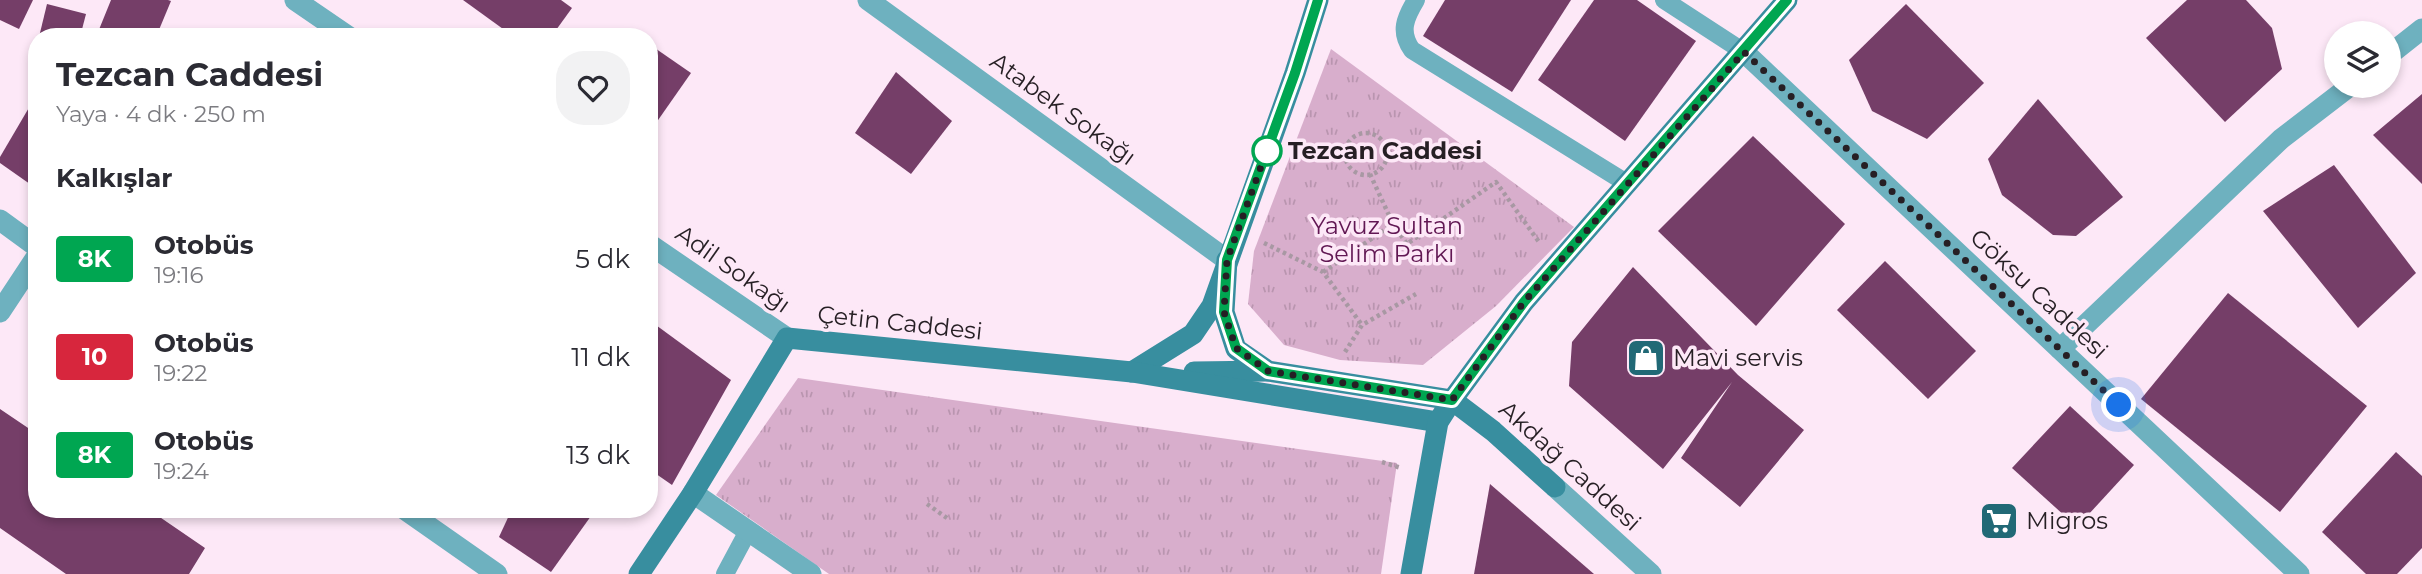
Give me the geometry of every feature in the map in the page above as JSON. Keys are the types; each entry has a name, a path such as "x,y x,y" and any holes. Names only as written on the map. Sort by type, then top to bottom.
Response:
{"street":[{"path":"295,0 336,28"},
{"name":"Atabek Sokağı","path":"868,0 1227,260"},
{"path":"1132,372 1192,334 1212,306 1295,73 1318,0"},
{"path":"1410,574 1438,422 1452,400 1524,302 1787,0"},
{"path":"2401,46 2422,30"},
{"name":"Göksu Caddesi","path":"1744,52 2299,574"},
{"path":"2060,349 2281,139 2334,98"},
{"path":"0,220 28,240"},
{"name":"Adil Sokağı","path":"658,250 787,338"},
{"path":"1227,260 1224,312 1236,348 1268,371"},
{"path":"0,312 28,270"},
{"name":"Çetin Caddesi","path":"639,574 693,493 787,338 1132,372"},
{"path":"1132,372 1268,371 1452,400"},
{"path":"1132,372 1438,422"},
{"name":"Akdağ Caddesi","path":"1452,400 1493,431 1651,574"},
{"path":"693,493 811,574"},
{"path":"417,518 496,574"}],"lane":[{"path":"1416,0 1405,22 1404,33 1412,50 1628,184"},
{"path":"1664,0 1744,52"},
{"path":"725,574 748,531"}],"path":[{"path":"1362,134 1374,135 1387,150 1385,163 1370,174 1356,173 1347,162 1346,148 1362,134"},
{"path":"1370,174 1393,224 1407,244 1496,182 1556,266"},
{"path":"1323,272 1393,224"},
{"path":"1258,240 1323,272 1362,325"},
{"path":"1336,383 1340,360 1362,325 1416,294"},
{"path":"926,504 947,518"}],"green space":[{"name":"Yavuz Sultan Selim Parkı","path":"1331,49 1574,227 1496,306 1423,365 1340,360 1284,345 1248,304 1254,251"},
{"path":"798,378 1397,463 1381,574 829,574 716,495"}],"building":[{"path":"0,0 33,0 19,29 0,20"},
{"path":"111,0 171,1 160,28 100,28"},
{"path":"463,0 561,0 572,8 558,28 502,28"},
{"path":"1445,0 1571,0 1512,92 1423,36"},
{"path":"1594,0 1637,0 1696,41 1625,141 1538,80"},
{"path":"2187,0 2246,0 2272,28 2282,69 2225,122 2146,38"},
{"path":"47,4 86,14 82,28 41,28"},
{"path":"1906,4 1984,83 1927,139 1872,111 1849,60"},
{"path":"658,50 691,73 658,120"},
{"path":"896,72 952,121 911,174 855,133"},
{"path":"2422,94 2422,184 2373,135"},
{"path":"2038,99 2123,197 2076,236 2053,235 2002,195 1988,159"},
{"path":"28,109 28,183 0,163 0,157"},
{"path":"1753,136 1845,224 1756,326 1658,231"},
{"path":"2334,165 2416,273 2358,328 2263,211"},
{"path":"1885,261 1976,351 1928,399 1837,310"},
{"name":"Mavi servis","path":"1633,267 1738,375 1804,430 1740,507 1681,458 1732,382 1663,469 1569,386 1572,342"},
{"path":"2228,293 2367,406 2280,512 2141,399"},
{"path":"658,327 731,380 672,485 658,475"},
{"path":"2070,406 2134,465 2077,527 2012,468"},
{"path":"0,409 28,428 28,518 161,518 205,548 189,574 66,574 0,528"},
{"path":"2396,452 2422,476 2422,548 2397,574 2366,574 2322,532"},
{"path":"1490,484 1594,574 1474,574"},
{"path":"508,518 590,518 551,572 499,537"}],"bus line":[{"name":"8K","path":"1318,0 1295,73 1227,260 1224,312 1236,348 1268,371 1452,400 1524,302 1787,0"}],"place":[{"name":"Tezcan Caddesi","path":"1267,151"},
{"name":"Mavi servis","path":"1646,358"},
{"name":"Migros","path":"1999,521"}],"route":[{"path":"1267,151 1270,142 1227,260 1224,312 1236,348 1268,371 1452,400 1524,302 1744,52 2119,405"}]}
